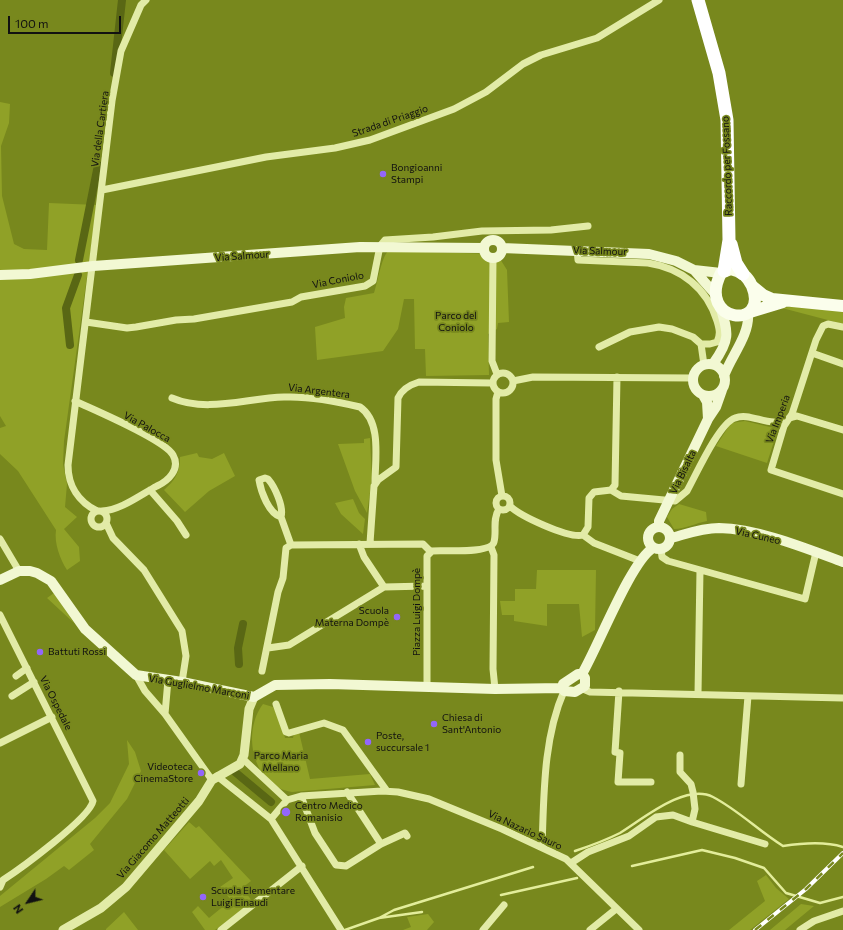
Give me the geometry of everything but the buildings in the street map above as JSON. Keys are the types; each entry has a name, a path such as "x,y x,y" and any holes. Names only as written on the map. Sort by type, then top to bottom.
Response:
{"highway":[{"name":"Raccordo per Fossano","path":"698,0 714,53 721,82 727,120 729,240 722,272"},
{"name":"Raccordo per Fossano","path":"729,240 736,263 743,274"}],"main road":[{"name":"Via Salmour","path":"0,275 30,274 93,266 380,246 484,248 486,242 492,240 500,243 502,248 649,254 676,261 694,270 722,272"},
{"path":"484,248 488,256 493,258 500,255 502,248"},
{"path":"708,419 707,402 703,395 694,386 693,378 696,370 708,364 727,338 727,329 718,300 716,283 722,272 731,269 743,274 752,286 763,295 772,299 843,306"},
{"name":"Via Salmour","path":"694,270 718,300"},
{"path":"749,313 754,299 752,286"},
{"path":"718,300 736,317 788,301"},
{"name":"Via Bisalta","path":"659,526 659,521 708,419 716,408 724,386 724,376 730,360 747,328 749,313"},
{"path":"708,364 720,369 724,376"},
{"path":"703,395 713,396 722,390"},
{"path":"582,674 640,561 657,548 668,545 671,538 668,531 659,526 652,529 648,535 648,542 657,548"},
{"name":"Via Cuneo","path":"671,538 702,530 732,530 755,533 843,562"},
{"path":"0,580 19,571"},
{"name":"Via Guglielmo Marconi","path":"19,571 37,573 51,582 85,629 136,676 182,682 254,697 275,685 330,684 495,689 563,689 571,693 583,688"},
{"path":"563,689 566,682 578,674 582,674"},
{"path":"582,674 586,680 583,688"}],"street":[{"name":"Via della Cartiera","path":"93,266 108,131 121,51 141,5 146,0"},
{"name":"Strada di Priaggio","path":"102,190 266,158 335,148 370,140 454,109 486,92 523,64 541,55 597,38 659,0"},
{"path":"380,246 385,240 482,231 551,230 588,226"},
{"name":"Via Coniolo","path":"86,322 127,328 176,320 194,319 292,302 301,297 365,286 373,281 380,246"},
{"path":"576,250 578,260 659,265 681,273 691,280 710,303 719,331 717,342 701,344"},
{"path":"493,258 492,361 497,374"},
{"path":"93,266 75,401 68,470 70,483 79,498 85,504 106,514 106,521 113,538"},
{"name":"Via Imperia","path":"843,327 828,324 823,326 790,417 784,426 771,470 843,494"},
{"path":"599,347 630,332 659,327 672,329 693,337 701,344 708,364"},
{"path":"812,353 843,364"},
{"path":"497,374 507,374 513,381"},
{"path":"492,383 497,374"},
{"path":"513,381 533,377 693,378"},
{"path":"611,490 616,485 617,377"},
{"path":"498,392 508,392 512,387 513,381"},
{"path":"375,483 396,467 398,398 407,386 419,382 492,383"},
{"path":"492,383 498,392 496,399 496,460 502,496"},
{"name":"Via Argentera","path":"172,398 184,404 196,406 287,396 310,398 360,407 365,411 372,422 374,435 375,483 370,543"},
{"name":"Via Palocca","path":"75,401 147,436 170,451 175,461 173,472 163,483 117,508 100,511"},
{"path":"583,535 588,527 589,498 594,492 611,490 622,496 675,501 681,498 687,491 722,427 734,418 742,416 773,422 783,422 790,417 797,416 843,430"},
{"path":"281,517 275,516 272,512 260,486 259,480 262,478 268,479 271,483 283,511 281,517 291,545"},
{"path":"150,490 177,521 186,535"},
{"path":"502,496 509,499 510,506 529,520 575,536 583,535 594,543 640,561"},
{"path":"499,509 496,505 497,500 502,496"},
{"path":"85,504 93,523 105,534 113,538 144,570 182,631 186,656 182,682"},
{"path":"499,509 505,510 510,506"},
{"name":"Via Palocca","path":"98,526 106,521 117,508"},
{"path":"262,671 265,651 268,648 278,592 283,578 286,548 291,545 370,543 423,544 430,551 482,550 491,547 494,542 495,517 499,509"},
{"path":"91,517 100,511"},
{"path":"0,539 19,571"},
{"path":"359,544 364,557 384,587"},
{"path":"491,547 494,555 493,669 495,689"},
{"path":"657,548 662,557 668,561 805,599 816,552"},
{"name":"Piazza Luigi Dompè","path":"427,687 426,586 427,556 430,551"},
{"path":"698,694 700,570"},
{"path":"268,648 289,644 384,587 426,586"},
{"name":"Via Ospedale","path":"0,615 93,801 90,809 78,821 2,883"},
{"path":"16,676 27,668"},
{"path":"136,676 145,691 215,778 271,820 302,866 340,929"},
{"path":"165,714 168,680"},
{"path":"12,696 34,682"},
{"path":"583,688 590,692 619,691 843,698"},
{"path":"542,847 543,813 550,736 553,719 563,689"},
{"path":"619,691 616,752 620,753 618,782 651,782"},
{"path":"741,784 748,696"},
{"path":"215,778 237,766 243,759 249,709 254,697"},
{"path":"276,704 286,732 289,733 324,724 331,724 343,730 387,791"},
{"path":"0,742 52,717"},
{"path":"680,755 680,772 691,784 694,796 692,822"},
{"path":"243,759 287,800 271,820"},
{"name":"Via Giacomo Matteotti","path":"63,930 101,908 126,887 199,801 215,778"},
{"name":"Via Nazario Sauro","path":"287,800 301,796 347,792 387,791 429,799 542,847 571,863 639,930"},
{"path":"347,792 381,844"},
{"path":"301,796 315,833 336,865 346,866 381,844 405,833 407,836"},
{"path":"571,863 588,852 628,836 656,817 673,815 764,844"},
{"path":"221,930 302,866"},
{"path":"0,873 2,883"},
{"path":"483,930 504,905"},
{"path":"590,930 616,909"},
{"path":"800,930 814,921 843,911"}],"green space":[{"path":"0,102 10,104 9,123 1,146 2,196 14,244 24,249 47,250 49,203 97,205 64,441 63,464 67,484 65,507 77,517 64,529 79,547 80,561 67,570 58,551 56,530 18,471 0,454 0,428 6,426 0,416"},
{"name":"Parco del Coniolo","path":"388,251 497,254 507,270 509,322 498,323 497,329 488,334 489,375 426,376 425,349 415,349 414,299 404,299 398,329 383,351 317,360 315,327 345,318 344,307 346,298 374,293 382,265"},
{"path":"796,306 843,310 843,324 782,308"},
{"path":"745,421 778,429 767,463 716,446 731,423"},
{"path":"370,438 372,478 367,513 355,491 338,444 364,443 364,439"},
{"path":"197,453 199,457 212,459 224,453 235,476 209,491 185,512 164,490 171,483 178,472 180,457"},
{"path":"353,499 359,513 365,519 363,534 341,514 335,503"},
{"path":"679,504 706,512 707,521 674,529 667,517 672,509"},
{"path":"537,570 596,570 595,630 582,637 579,604 547,604 547,626 514,621 514,615 502,615 500,601 515,601 515,589 536,589"},
{"path":"54,593 74,623 47,598"},
{"name":"Parco Maria Mellano","path":"263,704 273,707 282,725 285,738 293,738 294,734 299,732 310,779 370,774 375,785 292,792 279,788 268,780 260,769 255,757 252,743 256,716"},
{"path":"127,740 135,752 141,771 127,799 90,844 94,850 69,870 64,866 46,879 0,907 0,896 95,818 110,803 129,764"},
{"path":"189,822 196,828 199,826 251,881 242,888 253,902 215,930 205,930 192,912 198,906 209,918 231,900 220,887 233,878 221,860 214,866 210,861 190,879 164,850"},
{"path":"766,875 776,888 789,899 750,930 729,930 765,901 757,881"},
{"path":"801,904 814,906 785,930 770,930"},
{"path":"124,912 138,930 106,930 106,929"},
{"path":"428,914 434,922 427,930 403,930 411,927 407,917"}],"waterway":[{"path":"114,73 122,0"},
{"path":"79,260 98,165"},
{"path":"70,345 66,308 78,275"},
{"path":"239,664 238,648 243,624"},
{"path":"235,772 271,802"},
{"path":"575,851 620,833 665,804 690,795 702,794 713,797 722,802 783,846 813,843 843,847"},
{"path":"632,866 702,850 735,858 764,868 786,893 820,903 843,897"},
{"path":"379,918 394,910 533,867"},
{"path":"501,895 577,878"},
{"path":"345,930 379,918 422,912"}],"railway":[{"path":"755,930 806,889 843,853"}],"place":[{"name":"Bongioanni Stampi","path":"383,174"},
{"name":"Scuola Materna Dompè","path":"397,617"},
{"name":"Battuti Rossi","path":"40,652"},
{"name":"Chiesa di Sant'Antonio","path":"434,724"},
{"name":"Poste, succursale 1","path":"368,742"},
{"name":"Videoteca CinemaStore","path":"201,773"},
{"name":"Centro Medico Romanisio","path":"286,812"},
{"name":"Scuola Elementare Luigi Einaudi","path":"203,897"}]}
